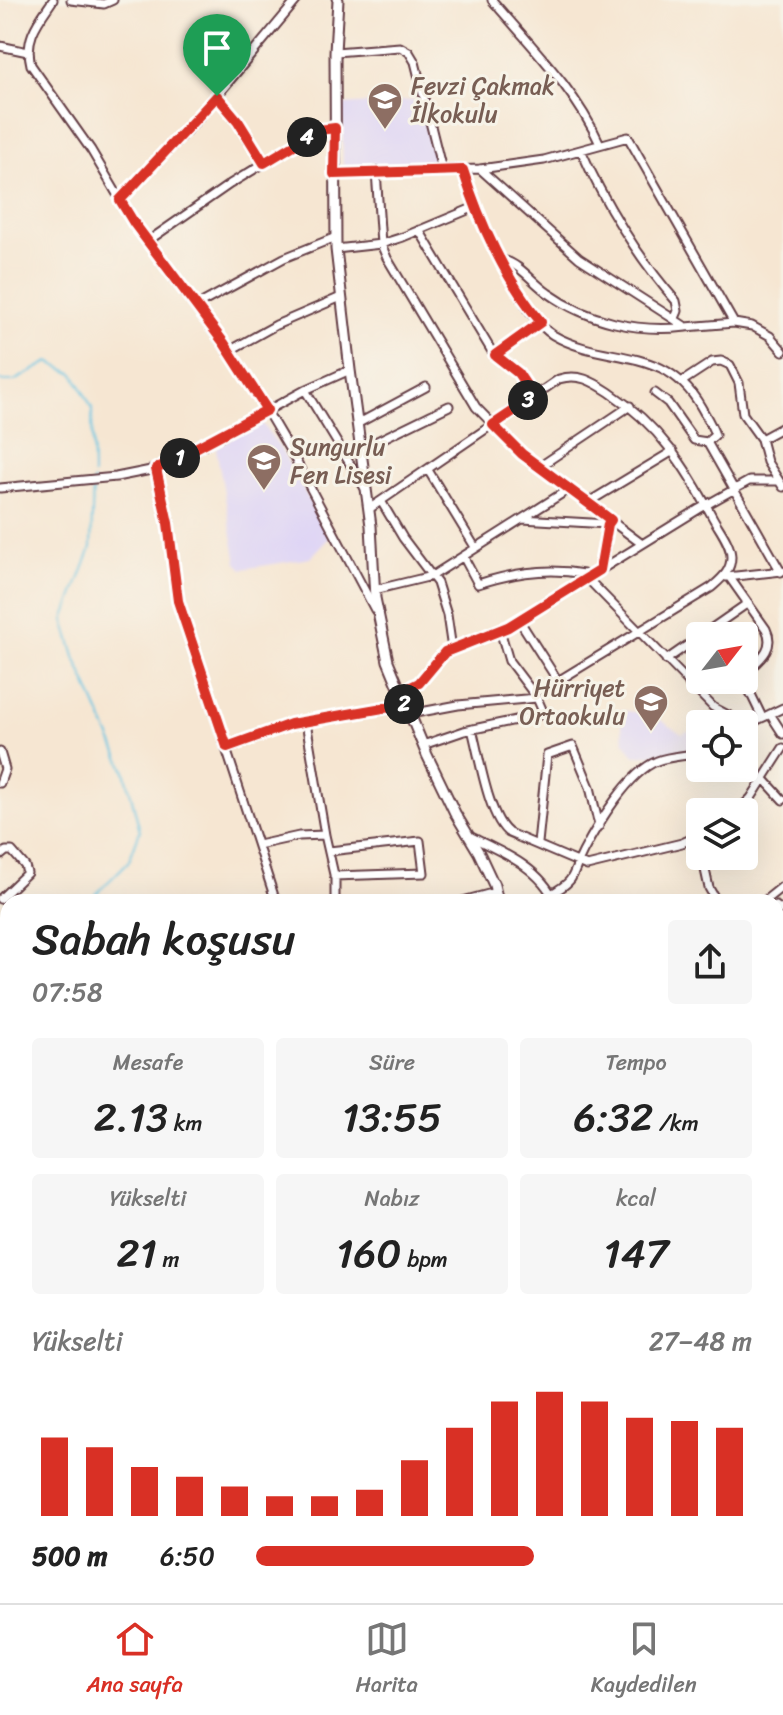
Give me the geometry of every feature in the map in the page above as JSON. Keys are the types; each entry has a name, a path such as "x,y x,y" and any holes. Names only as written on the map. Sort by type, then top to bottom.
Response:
{"main road":[{"path":"337,4 336,249 369,509 379,620 388,661 423,745 496,894"}],"street":[{"path":"53,0 30,35 28,52 31,65 91,150 148,241 229,351 267,410 379,620"},
{"path":"71,0 104,4 113,0"},
{"path":"120,200 217,96 297,0"},
{"path":"492,0 546,59 593,127 600,144"},
{"path":"0,46 28,52"},
{"path":"335,52 400,47 409,52 415,62 442,170"},
{"path":"217,96 238,121 264,163"},
{"path":"148,241 264,163 319,130 335,128"},
{"path":"334,174 480,169 544,160 628,137 734,323"},
{"path":"581,150 594,182 611,210 676,301 678,311 675,318"},
{"path":"480,169 579,258 686,327"},
{"path":"463,170 475,207 511,282 551,334 591,349 662,368 690,389 715,435 707,442 694,440 668,403 655,393"},
{"path":"376,171 381,244 468,395 522,454 642,544"},
{"path":"336,249 381,244 475,207"},
{"path":"419,230 482,338 495,355 518,373 534,397"},
{"path":"196,306 284,258 336,237"},
{"path":"503,260 517,267 564,304 587,315 649,328 734,323 761,330 783,351"},
{"path":"229,351 276,325 341,297"},
{"path":"495,355 541,322"},
{"path":"683,381 712,362 721,361 730,365 739,383 743,414 761,439 767,462 781,484"},
{"path":"0,488 116,477 156,469 305,390 350,370"},
{"path":"369,509 559,379 577,376 593,382 630,406 655,429 673,451 706,505 730,551 728,577 770,638 766,653 745,673 746,684 783,734"},
{"path":"357,424 426,387"},
{"path":"305,390 366,492"},
{"path":"361,449 449,406"},
{"path":"539,467 630,406"},
{"path":"761,439 783,427"},
{"path":"519,620 558,681 728,577 782,572 707,442"},
{"path":"587,503 673,451"},
{"path":"156,469 168,523 178,601 273,894"},
{"path":"428,470 475,547"},
{"path":"401,692 419,683 433,665 452,649 519,620 749,481 781,484"},
{"path":"374,590 432,576 569,489"},
{"path":"381,501 442,595 452,649"},
{"path":"520,519 610,522"},
{"path":"600,570 610,522"},
{"path":"463,556 478,584 510,574 580,573 686,681"},
{"path":"666,660 748,603"},
{"path":"423,745 472,729 544,714 537,698 512,666 500,630"},
{"path":"699,694 718,710"},
{"path":"410,714 458,705 537,698"},
{"path":"227,747 265,732 306,722 406,704"},
{"path":"758,720 783,708"},
{"path":"306,722 335,894"},
{"path":"472,729 495,815 503,829 587,866 686,841"},
{"path":"538,843 547,755 573,746 590,787 599,826"},
{"path":"751,798 783,748"},
{"path":"0,752 5,769 0,783"},
{"path":"558,894 569,884 615,800 642,771 656,761 686,756"},
{"path":"763,778 783,800"},
{"path":"258,845 299,836 325,835"},
{"path":"469,836 507,854 531,871 550,894"},
{"path":"329,851 420,841 424,873 334,876"},
{"path":"0,856 12,851 27,873 5,894"},
{"path":"705,870 712,894"}],"shaded area":[{"name":"Fevzi Çakmak İlkokulu","path":"419,100 435,157 432,163 343,166 342,105"},
{"name":"Sungurlu Fen Lisesi","path":"261,422 279,446 330,537 310,558 243,569 237,563 216,448"},
{"name":"Hürriyet Ortaokulu","path":"620,710 653,715 682,734 686,732 686,752 634,756 624,741"}],"waterway":[{"path":"0,381 14,381 49,362 74,374 92,408 93,475"},
{"path":"93,481 91,548 64,620 76,660 125,771 140,831 129,861 96,894"}],"place":[{"name":"Fevzi Çakmak İlkokulu","path":"385,131"},
{"name":"Sungurlu Fen Lisesi","path":"264,492"},
{"name":"Hürriyet Ortaokulu","path":"651,733"}],"route":[{"path":"217,96 238,121 264,163 319,130 335,128 334,174 463,170 475,207 511,282 541,322 495,355 518,373 534,397 493,425 522,454 611,520 600,570 508,627 445,652 419,683 401,692 406,704 291,724 227,747 178,601 168,523 156,469 267,410 224,343 120,200 217,96"}]}
